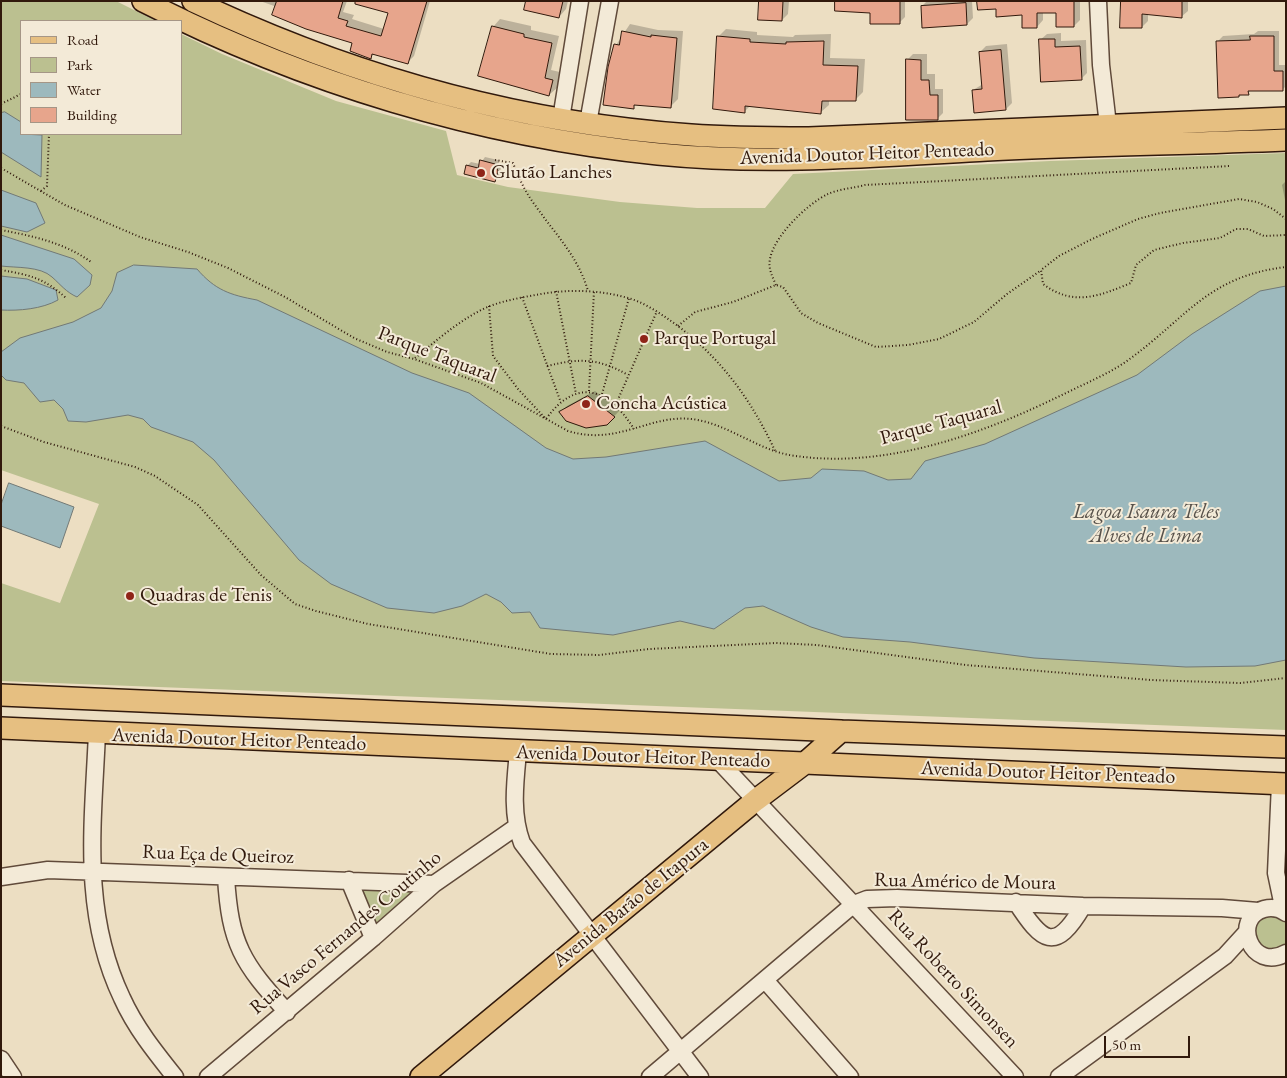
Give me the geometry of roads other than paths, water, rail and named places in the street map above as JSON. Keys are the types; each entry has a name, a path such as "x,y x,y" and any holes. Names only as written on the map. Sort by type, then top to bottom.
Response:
{"main road":[{"name":"Avenida Doutor Heitor Penteado","path":"143,1 209,33 304,72 403,104 507,131 651,153 768,160 821,160 1034,148 1286,140"},
{"name":"Avenida Doutor Heitor Penteado","path":"192,1 302,48 346,64 482,104 561,119 690,135 809,138 1286,118"},
{"name":"Avenida Doutor Heitor Penteado","path":"1,695 841,731 1286,747"},
{"name":"Avenida Doutor Heitor Penteado","path":"1,728 97,734 518,752 716,758 1283,784"},
{"path":"1,735 56,731"},
{"name":"Avenida Barão de Itapura","path":"422,1077 760,804 841,731"},
{"name":"Avenida Barão de Itapura","path":"760,804 807,774 820,768 848,765"},
{"name":"Avenida Barão de Itapura","path":"437,1077 595,939"}],"street":[{"path":"561,119 580,1"},
{"path":"588,123 610,1"},
{"path":"1098,1 1108,125"},
{"path":"97,734 91,871 94,906 103,947 122,998 144,1038 175,1077"},
{"path":"518,752 515,792 516,827 522,843 536,864 700,1077"},
{"name":"Rua Roberto Simonsen","path":"716,758 1015,1077"},
{"path":"1283,784 1276,873 1285,912"},
{"name":"Rua Vasco Fernandes Coutinho","path":"208,1077 287,1012 434,884 516,827"},
{"name":"Rua Eça de Queiroz","path":"1,877 48,870 434,884"},
{"path":"1059,1077 1224,956 1246,932 1251,919 1260,910 1276,873"},
{"path":"226,877 232,929 244,960 263,986 287,1012"},
{"path":"349,880 373,938"},
{"name":"Rua Américo de Moura","path":"650,1077 682,1052 854,904 867,900 897,898 1083,906 1260,910 1277,908 1285,912"},
{"path":"1016,902 1033,927 1043,936 1054,938 1065,932 1083,906"},
{"path":"1222,908 1246,932 1255,951 1263,956 1282,958"},
{"path":"1224,956 1255,951"},
{"path":"765,980 850,1077"},
{"path":"1,1059 13,1077"}],"water":[{"path":"5,112 20,121 20,135 42,135 41,177 1,152 1,113"},
{"path":"1,190 36,203 45,223 27,232 1,226"},
{"path":"1,235 74,259 92,275 90,285 77,297 67,291 47,273 28,268 1,266"},
{"name":"Lagoa Isaura Teles Alves de Lima","path":"134,265 197,269 217,287 239,296 257,300 412,373 469,393 546,448 573,459 606,457 705,441 779,481 811,478 822,469 864,471 888,480 911,479 925,461 985,444 1137,375 1192,334 1260,291 1286,286 1286,660 1255,666 1186,667 1034,658 910,642 843,637 811,627 763,606 745,608 714,629 680,621 613,635 540,628 530,612 512,613 501,602 486,594 462,606 434,613 387,608 331,584 299,560 214,460 193,442 151,427 143,419 128,415 86,422 68,421 63,409 54,400 40,402 24,383 6,380 1,375 1,352 20,338 73,322 101,308 112,291 117,273"},
{"path":"1,276 27,279 56,290 58,300 45,306 30,309 1,310"},
{"path":"9,483 74,507 60,548 1,526 1,505"}],"place":[{"name":"Glutão Lanches","path":"481,173"},
{"name":"Parque Portugal","path":"644,339"},
{"name":"Concha Acústica","path":"586,404"},
{"name":"Quadras de Tenis","path":"130,596"}]}
